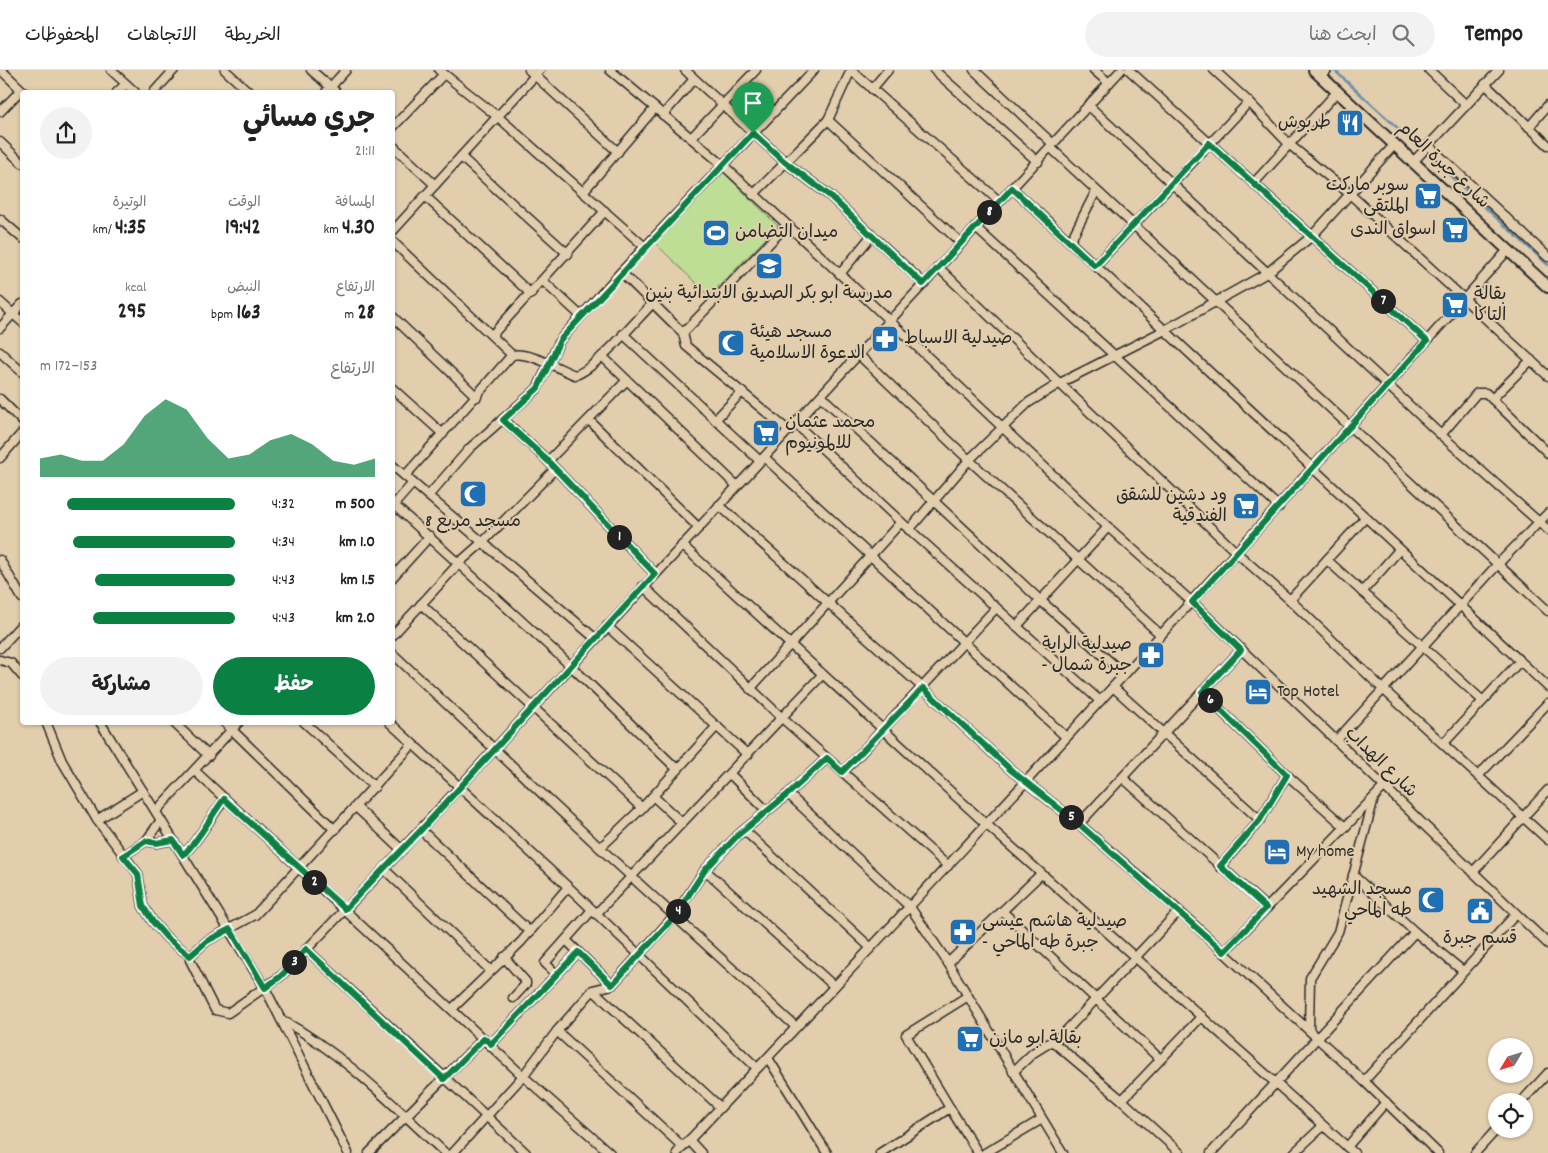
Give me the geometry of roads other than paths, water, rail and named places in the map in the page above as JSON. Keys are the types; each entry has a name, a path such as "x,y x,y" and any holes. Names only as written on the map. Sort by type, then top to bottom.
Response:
{"main road":[{"name":"شارع جبرة العام","path":"1321,72 1338,91 1548,287"}],"street":[{"path":"1,70 21,90"},
{"path":"111,70 133,90"},
{"path":"156,90 174,70"},
{"path":"225,70 247,90"},
{"path":"311,70 330,90"},
{"path":"332,90 346,70"},
{"name":"شارع الهداب","path":"610,70 723,165 786,226 840,274 1108,527 1192,602 1383,788 1548,944"},
{"path":"685,70 693,80 785,162 830,196 923,284"},
{"path":"691,138 756,70"},
{"path":"429,494 470,448 538,388 560,340 621,272 814,70"},
{"path":"753,195 828,120 851,70 999,202"},
{"path":"872,89 888,70"},
{"path":"934,70 1038,162"},
{"path":"974,70 1096,191 1548,611"},
{"path":"1094,70 1109,83"},
{"path":"47,725 62,761 97,820 138,874 143,906 153,922 167,938 190,956 190,960 214,1010 228,1013 281,976 421,830 643,586 796,424 960,242 1038,162 1121,70"},
{"path":"1129,70 1427,341"},
{"path":"1214,70 1249,102 1290,145 1350,195 1548,376"},
{"path":"1429,70 1466,105"},
{"path":"1414,161 1499,70"},
{"path":"395,125 442,72 497,116 645,247"},
{"path":"395,226 461,157 535,72 618,152"},
{"path":"663,115 693,80"},
{"path":"120,90 126,84"},
{"path":"1485,84 1548,145"},
{"path":"1254,183 1338,91"},
{"path":"0,112 20,93"},
{"path":"1095,266 1249,102"},
{"path":"1088,105 1441,435 1548,530"},
{"path":"1529,126 1548,105"},
{"path":"583,192 655,108"},
{"path":"828,120 960,242"},
{"path":"0,142 20,161"},
{"path":"909,530 969,460 1028,403 1060,383 1165,330 1267,272 1312,236 1395,144"},
{"path":"1428,145 1548,257"},
{"path":"395,148 435,185"},
{"path":"461,157 568,254"},
{"path":"1012,188 1364,518 1548,687"},
{"path":"1070,242 1096,191"},
{"path":"425,196 531,294"},
{"path":"492,335 568,254 605,211"},
{"path":"0,219 20,236"},
{"path":"683,333 786,226"},
{"path":"975,227 1279,507"},
{"path":"840,274 872,236"},
{"path":"395,244 512,356"},
{"path":"677,1153 910,907 1192,602 1313,470 1508,250"},
{"path":"938,267 1237,553 1548,840"},
{"path":"621,272 683,333 686,346 788,431"},
{"path":"543,281 581,316"},
{"path":"0,302 20,320"},
{"path":"405,476 512,356 519,354 536,358 548,365 575,375 585,371 602,356 653,303"},
{"path":"0,328 20,306"},
{"path":"395,319 477,397"},
{"path":"623,334 715,420 762,459 1066,737"},
{"path":"0,352 20,370"},
{"path":"859,355 969,460 1161,635"},
{"path":"602,356 737,486"},
{"path":"1492,399 1531,360"},
{"path":"548,461 627,380"},
{"path":"395,391 443,434"},
{"path":"715,420 742,392"},
{"path":"1441,435 1477,393 1486,393 1548,453"},
{"path":"821,396 1040,600 1124,674"},
{"path":"0,399 20,419"},
{"path":"503,420 548,461 655,574"},
{"path":"589,420 699,528"},
{"path":"796,424 909,530 1100,701"},
{"path":"0,458 20,435"},
{"path":"395,467 484,541 596,639"},
{"path":"395,633 460,562 484,541 555,469"},
{"path":"395,504 413,483"},
{"path":"719,505 923,688 1012,771 1027,780 1179,911 1364,1080 1438,1153"},
{"path":"395,508 460,562 678,770"},
{"path":"1336,741 1498,564 1548,513"},
{"path":"1290,600 1364,518"},
{"path":"750,689 901,522"},
{"path":"1017,626 1108,527"},
{"path":"395,575 430,536"},
{"path":"682,545 822,676 1354,1153"},
{"path":"1362,592 1399,550"},
{"path":"0,560 20,595"},
{"path":"1327,560 1483,701"},
{"path":"643,586 750,689 948,866"},
{"path":"421,604 642,808"},
{"path":"842,772 923,688 996,608"},
{"path":"0,648 20,626"},
{"path":"607,626 748,755"},
{"path":"1079,824 1241,650"},
{"path":"395,656 631,877 796,1027"},
{"path":"0,660 11,663 20,674"},
{"path":"1444,744 1520,661"},
{"path":"556,974 544,963 631,877 822,676"},
{"path":"1112,687 1260,820"},
{"path":"1202,692 1287,775 1345,827"},
{"path":"1478,775 1548,703"},
{"path":"102,725 265,988 348,1153"},
{"path":"177,725 209,756"},
{"path":"227,725 335,830"},
{"path":"156,811 237,725"},
{"path":"307,725 375,788"},
{"path":"391,725 568,887 757,1068"},
{"path":"600,848 642,808 717,726"},
{"path":"190,956 207,941 256,915 375,788 412,745"},
{"path":"453,1153 523,1076 557,1031 593,990 612,985 637,955 675,916 705,870 744,830 788,794 827,758"},
{"path":"195,771 299,869 491,1044 523,1076 610,1153"},
{"path":"730,774 767,811"},
{"path":"1220,866 1260,820 1287,775"},
{"path":"1123,778 1266,908"},
{"path":"1224,952 1383,788"},
{"path":"1473,872 1548,790"},
{"path":"97,820 143,791"},
{"path":"788,794 910,907 948,963 1062,1153"},
{"path":"653,796 682,823"},
{"path":"1309,1030 1310,978 1338,932 1374,798"},
{"path":"183,855 194,845 208,820 224,799"},
{"path":"356,808 402,850"},
{"path":"123,856 146,841 161,820"},
{"path":"421,830 530,932"},
{"path":"744,830 871,948"},
{"path":"146,841 156,843 173,840"},
{"path":"384,869 490,970"},
{"path":"705,870 834,986"},
{"path":"948,963 1041,874"},
{"path":"1353,875 1416,932 1463,971"},
{"path":"452,1009 530,932 568,887"},
{"path":"1002,911 1160,1059"},
{"path":"1013,1072 1033,1053 1062,1035 1179,911"},
{"path":"1364,1080 1516,914"},
{"path":"1212,1153 1277,1085 1317,1038 1416,932"},
{"path":"566,940 612,985"},
{"path":"306,949 526,1153"},
{"path":"491,1044 578,952"},
{"path":"504,957 526,982 513,998"},
{"path":"593,990 720,1108"},
{"path":"968,996 906,1035 978,1153"},
{"path":"1122,1100 1202,1016"},
{"path":"282,1020 311,1036 345,1061 445,1153"},
{"path":"557,1031 683,1147"},
{"path":"369,1153 484,1038"},
{"path":"1052,1041 1122,1100 1180,1153"},
{"path":"768,1058 827,1153"},
{"path":"1529,1093 1548,1072"},
{"path":"1347,1147 1386,1102"},
{"path":"880,1153 950,1108"},
{"path":"985,1153 1042,1119"},
{"path":"1294,1153 1323,1126"},
{"path":"1476,1153 1489,1138"},
{"path":"690,1140 701,1153"}],"waterway":[{"path":"1334,70 1548,265"}],"place":[{"name":"طربوش","path":"1350,123"},
{"name":"سوبر ماركت الملتقى","path":"1428,196"},
{"name":"اسواق الندى","path":"1455,230"},
{"name":"ميدان التضامن","path":"716,233"},
{"name":"مدرسة ابو بكر الصديق الابتدائية بنين","path":"769,266"},
{"name":"بقالة التاكا","path":"1455,305"},
{"name":"صيدلية الاسباط","path":"885,339"},
{"name":"مسجد هيئة الدعوة الاسلامية","path":"731,343"},
{"name":"محمد عثمان للالمونيوم","path":"766,433"},
{"name":"مسجد مربع 8","path":"473,494"},
{"name":"ود دشين للشقق الفندقية","path":"1246,506"},
{"name":"صيدلية الراية - جبرة شمال","path":"1151,655"},
{"name":"Top Hotel","path":"1258,692"},
{"name":"My home","path":"1277,852"},
{"name":"مسجد الشهيد طه الماحي","path":"1431,900"},
{"name":"قسم جبرة","path":"1480,911"},
{"name":"صيدلية هاشم عيسى - جبرة طه الماحي","path":"963,932"},
{"name":"بقالة ابو مازن","path":"970,1039"}]}
